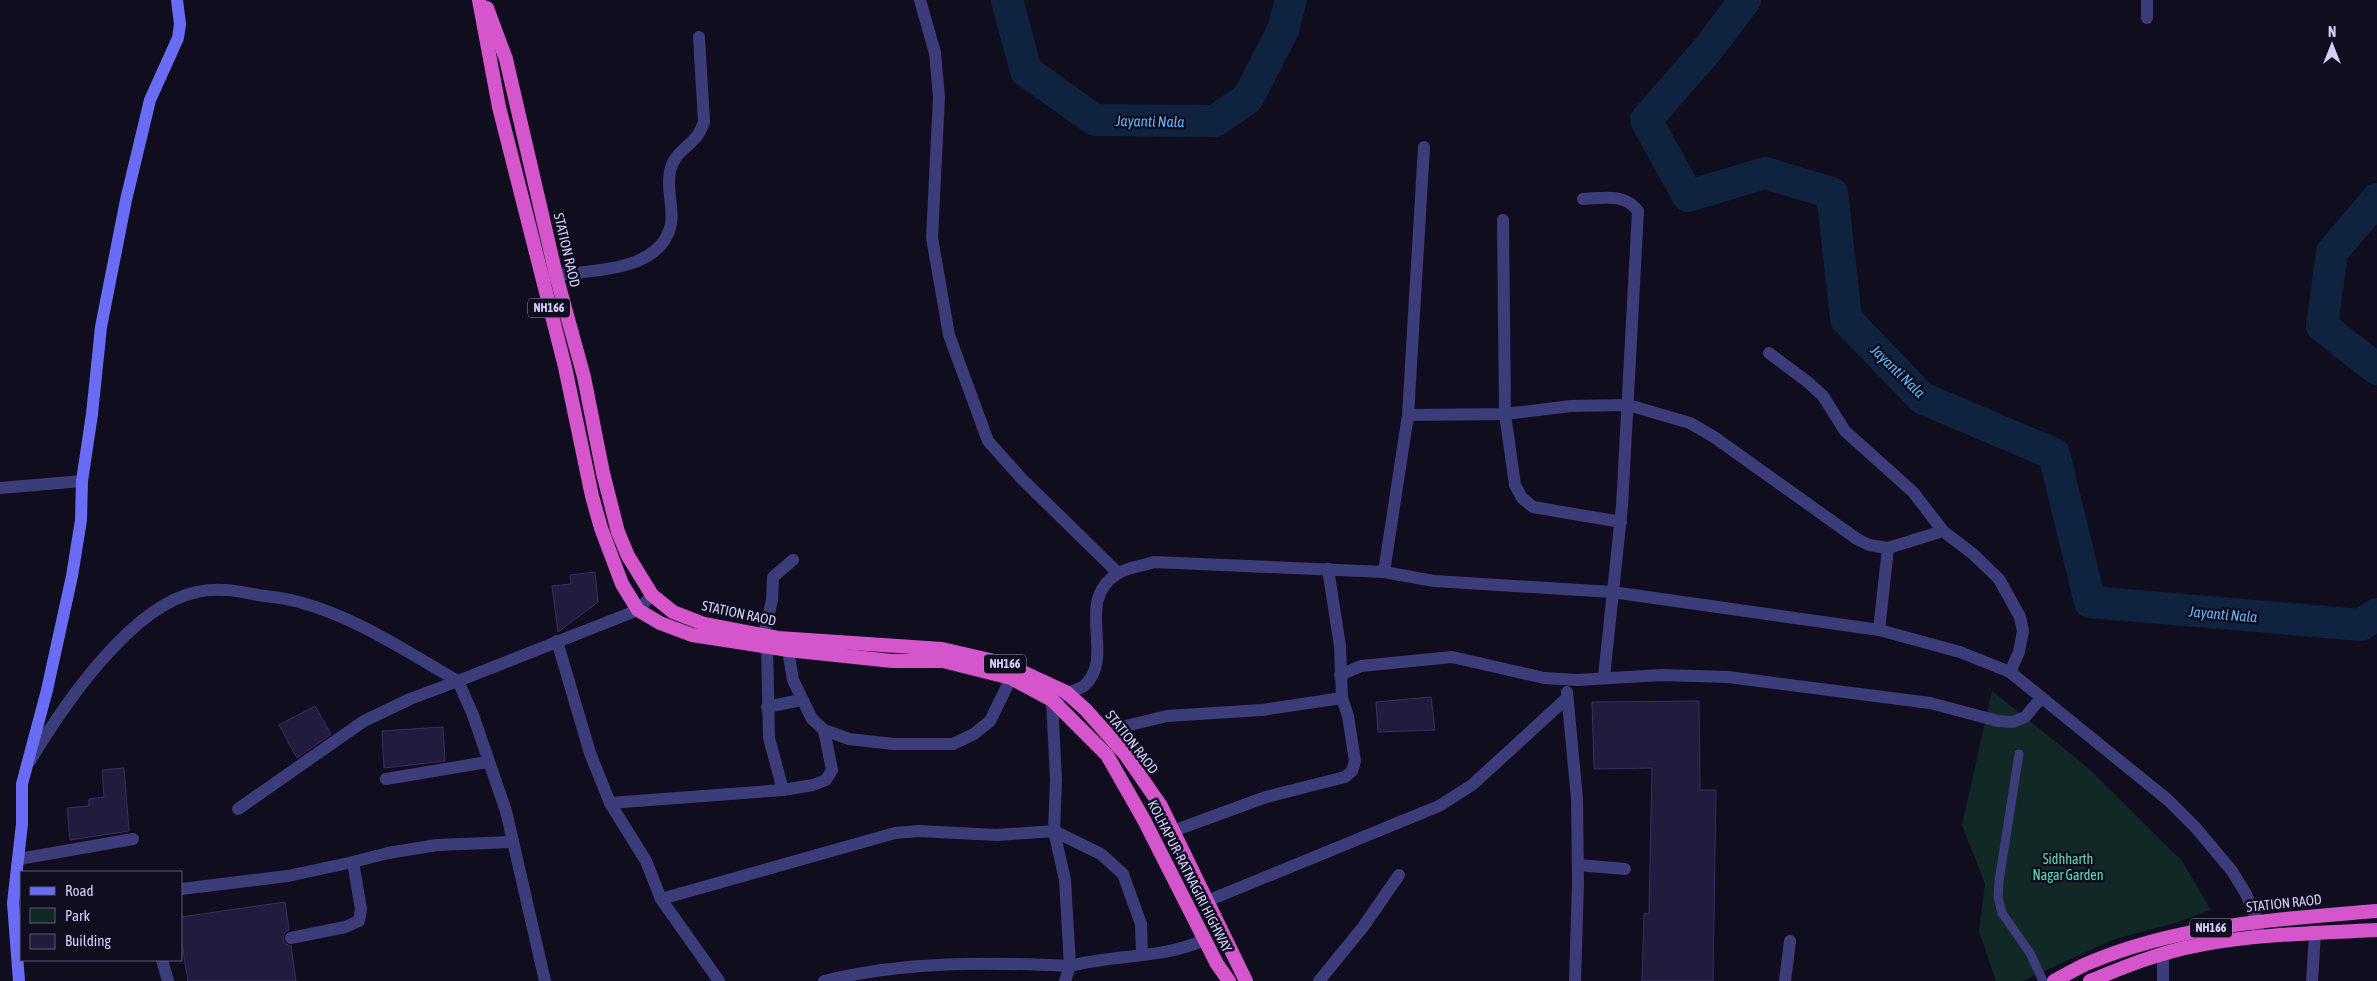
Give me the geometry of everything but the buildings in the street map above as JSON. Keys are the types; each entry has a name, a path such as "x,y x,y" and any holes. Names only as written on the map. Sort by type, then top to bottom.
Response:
{"highway":[{"name":"NH166","path":"479,0 499,108 565,367 588,478 601,528 622,584 638,610"},
{"name":"STATION RAOD","path":"484,0 506,59 556,275 584,377 603,473 618,532 628,556 652,595 673,612 704,624 765,641 831,642 942,649 1003,663 1066,692 1086,710 1125,754 1161,806 1246,981"},
{"name":"KOLHAPUR-RATNAGIRI HIGHWAY","path":"638,610 678,631 765,641 788,650 892,661 943,662 1011,678 1052,700 1107,755 1144,820 1204,940 1229,981"},
{"name":"STATION RAOD","path":"2054,981 2090,962 2196,930 2257,921 2377,911"},
{"name":"NH166","path":"2090,981 2139,960 2198,945 2315,933 2377,930"}],"main road":[{"path":"18,981 13,903 19,859 22,784 47,690 72,576 81,520 82,481 92,414 101,327 126,200 150,100 178,38 180,24 177,0"}],"street":[{"path":"920,0 935,53 939,97 932,238 949,335 988,441 1022,479 1118,573"},
{"path":"2146,0 2146,18"},
{"path":"541,278 595,272 642,260 663,243 672,222 670,179 673,163 679,153 700,134 704,122 699,37"},
{"path":"1384,572 1408,415 1424,147"},
{"path":"1582,199 1619,197 1631,202 1638,211 1621,522 1604,677"},
{"path":"1504,220 1505,414 1515,485 1522,498 1533,507 1621,522"},
{"path":"1769,353 1790,367 1823,396 1845,431 1913,492 1943,531 1974,554 1999,579 2020,617 2023,631 2019,652 2010,672"},
{"path":"1408,415 1505,414 1572,406 1628,405 1690,423 1714,437 1857,540 1869,545 1888,548 1943,531"},
{"path":"0,488 82,481"},
{"path":"1879,630 1888,548"},
{"path":"784,790 769,738 765,641 772,600 773,577 793,560"},
{"path":"1065,981 1070,966 1065,880 1054,831 1056,780 1052,700 1066,692 1084,687 1094,670 1098,643 1095,606 1103,587 1118,573 1154,562 1384,572 1434,581 1612,592 1879,630 1960,652 2010,672 2168,800 2196,828 2232,871 2246,894 2257,921 2259,938"},
{"path":"1173,831 1266,797 1345,777 1352,771 1355,761 1348,716 1342,698 1340,646 1328,570"},
{"path":"28,764 84,680 126,634 154,612 176,600 197,592 226,589 297,601 362,626 458,680 473,715 487,762 506,811 545,981"},
{"path":"238,809 364,721 410,699 638,610 652,595"},
{"path":"557,641 590,753 610,803 646,861 661,899 719,981"},
{"path":"788,650 793,680 801,700 812,719 824,730 849,739 894,744 953,744 974,734 990,721 1011,678"},
{"path":"1340,675 1361,666 1452,657 1544,678 1728,677 1930,703 1998,720 2014,722 2024,718 2041,698"},
{"path":"1565,679 1577,799 1578,865 1575,981"},
{"path":"1102,729 1109,730 1167,716 1262,710 1342,698"},
{"path":"1206,901 1439,806 1472,785 1567,698"},
{"path":"767,707 801,700"},
{"path":"610,803 784,790 813,785 826,780 832,770 824,730"},
{"path":"386,779 487,762"},
{"path":"661,899 895,833 919,831 997,835 1054,831 1101,854 1115,864 1123,874 1141,924 1142,954"},
{"path":"19,859 133,839"},
{"path":"182,889 288,876 438,845 512,842"},
{"path":"291,938 345,927 359,921 361,909 353,862"},
{"path":"1578,865 1626,870"},
{"path":"1319,981 1363,927 1399,875"},
{"path":"2312,981 2315,933"},
{"path":"824,981 858,973 931,964 989,962 1070,966 1090,960 1186,948 1204,940"},
{"path":"1785,981 1790,941"},
{"path":"2163,954 2163,981"},
{"path":"162,961 168,981"}],"lane":[{"path":"2019,754 1998,897 2002,913 2030,953 2043,981"}],"green space":[{"name":"Sidhharth Nagar Garden","path":"1992,691 2087,767 2182,861 2211,910 2175,923 2115,939 2022,981 1996,981 1979,931 1985,884 1962,825"}],"waterway":[{"name":"Jayanti Nala","path":"1007,0 1026,71 1095,120 1215,121 1248,98 1283,30 1291,0"},
{"name":"Jayanti Nala","path":"1745,0 1708,49 1646,120 1688,196 1765,173 1832,193 1846,319 1922,398 2054,454 2090,602 2361,625 2377,614"},
{"name":"Jayanti Nala","path":"2377,199 2332,252 2322,326 2377,369"}]}
